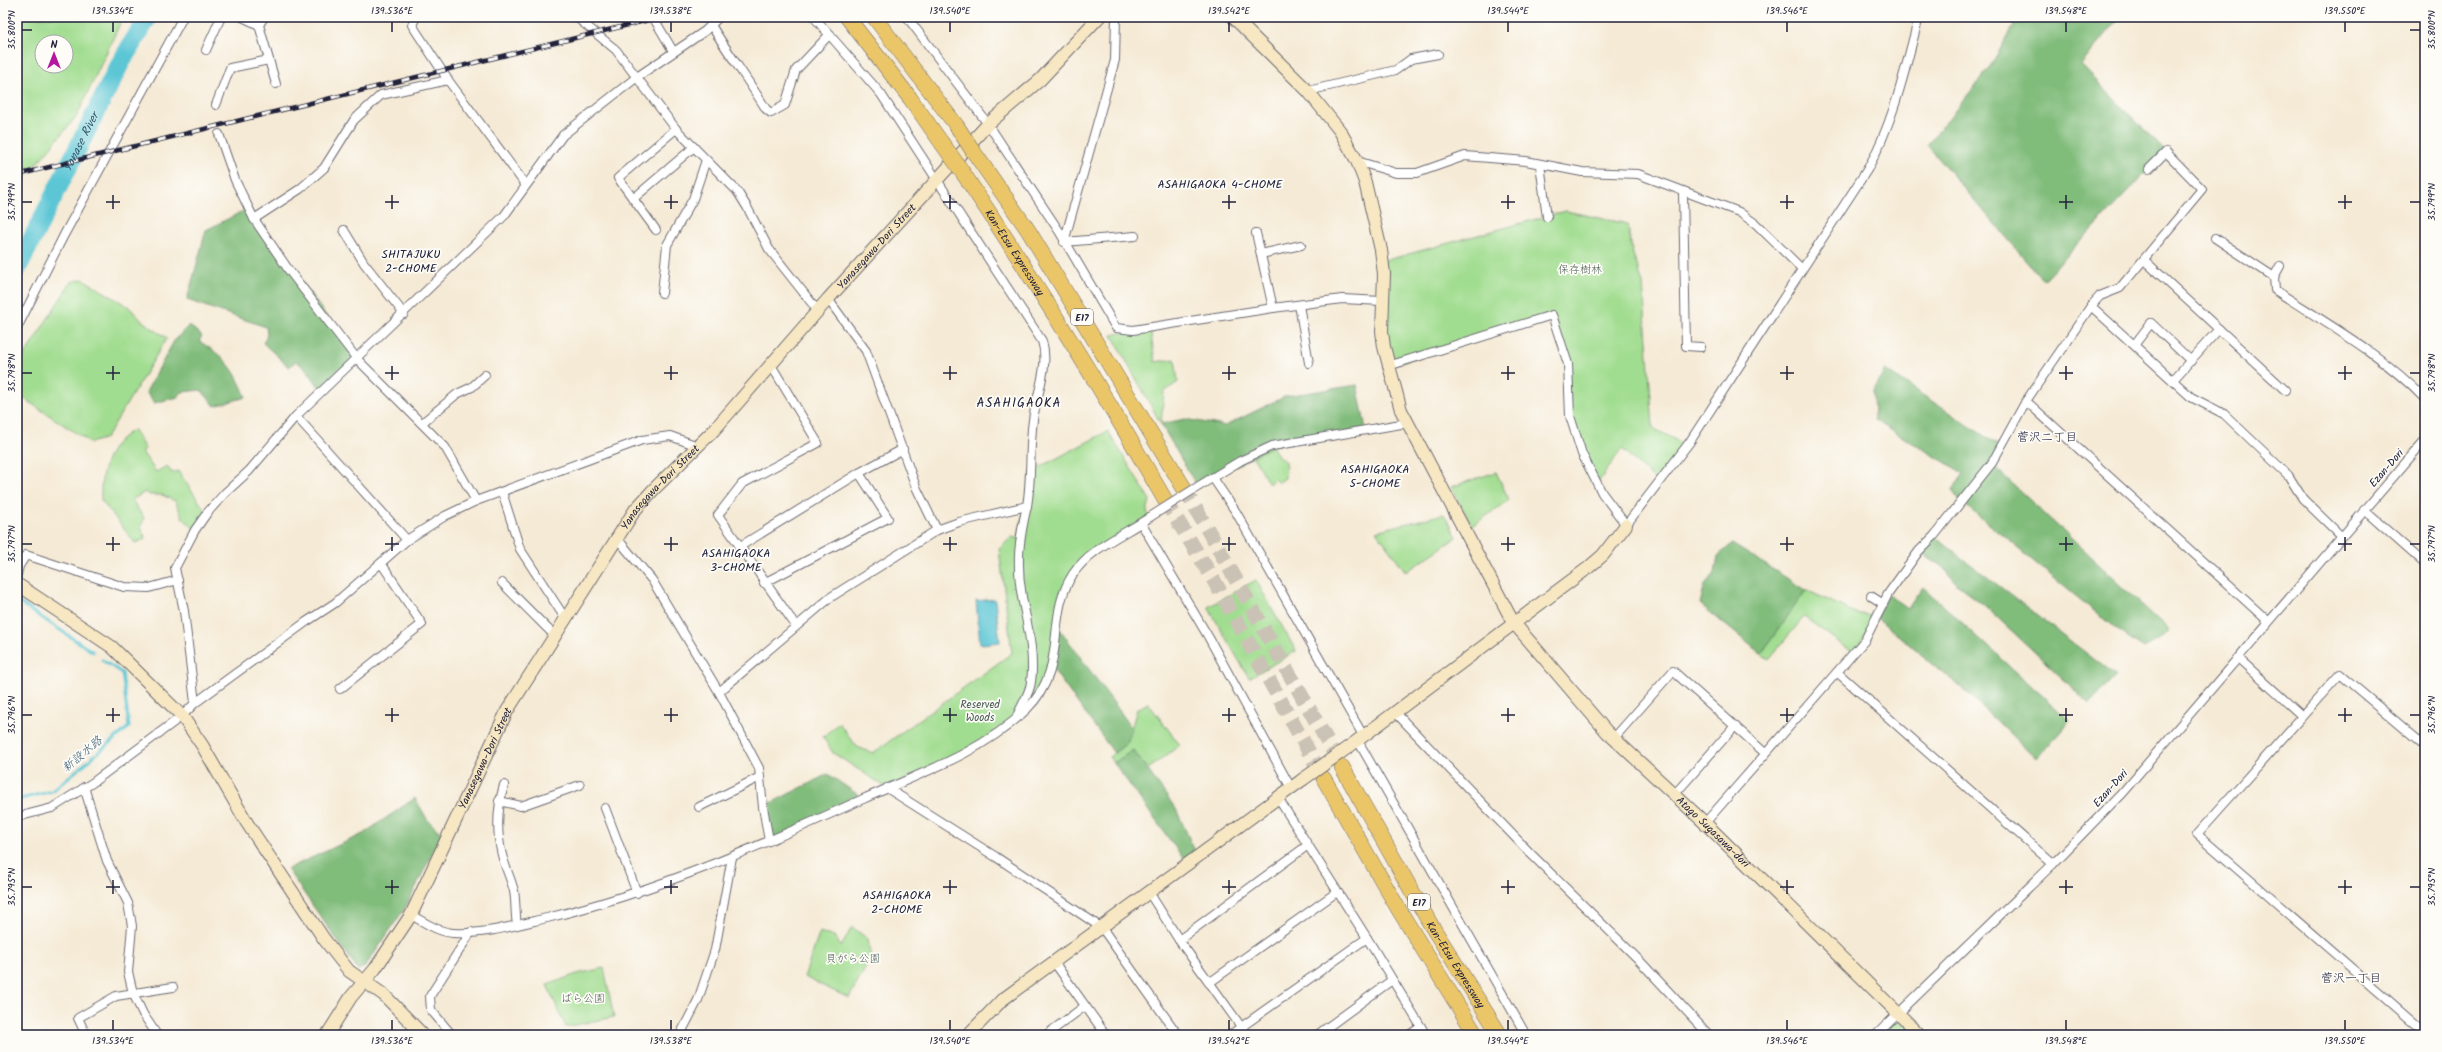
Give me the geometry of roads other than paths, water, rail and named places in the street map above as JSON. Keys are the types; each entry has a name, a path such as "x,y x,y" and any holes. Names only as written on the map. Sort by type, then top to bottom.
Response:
{"highway":[{"name":"Kan-Etsu Expressway","path":"847,17 910,98 959,167 1022,261 1121,424 1165,500"},
{"name":"Kan-Etsu Expressway","path":"874,17 956,125 1028,230 1142,414 1184,488"},
{"name":"Kan-Etsu Expressway","path":"1342,767 1431,925 1500,1035"},
{"name":"Kan-Etsu Expressway","path":"1324,779 1400,910 1476,1035"}],"street":[{"path":"17,328 64,235 183,17"},
{"path":"206,50 221,17"},
{"path":"242,17 259,25"},
{"path":"264,17 259,25 276,84"},
{"path":"416,17 412,25 448,80 525,184"},
{"path":"576,17 616,50 676,129 737,191 748,207 769,249 818,311"},
{"path":"653,17 673,52"},
{"path":"195,703 184,611 175,568 195,530 207,513 225,493 249,471 296,416 404,314 504,216 525,184 563,135 637,77 711,25 718,17"},
{"path":"814,17 881,94 1042,341 1044,349 1042,373 1033,421 1031,485 1018,539 1019,569 1032,666 1031,683 1015,719"},
{"path":"907,17 988,124 1064,242 1116,328 1133,330 1273,308 1342,299 1382,301"},
{"name":"Yanasegawa-Dori Street","path":"327,1035 350,997 379,964 411,916 507,711 616,537 654,489 698,446 828,299 988,124 1040,80 1099,17"},
{"path":"1064,242 1115,60 1116,17"},
{"name":"Atago Sugasawa-dori","path":"1233,17 1308,91 1340,131 1357,161 1365,182 1381,250 1384,274 1382,331 1388,366 1401,410 1513,622 1591,715 1705,823 1920,1035"},
{"path":"968,1035 1002,1000 1150,894 1291,788 1358,741 1513,622 1588,568 1603,555 1689,443 1712,405 1882,144 1898,94 1919,17"},
{"path":"711,25 733,61 741,68 766,109 771,113 785,105 796,70 830,34"},
{"path":"1308,91 1396,70 1411,59 1438,54"},
{"path":"216,105 230,68 269,60"},
{"path":"254,219 300,189 324,168 354,120 381,95 448,80"},
{"path":"656,230 618,178 676,129"},
{"path":"219,134 235,180 254,219 288,269 357,359 445,446 476,501"},
{"path":"633,199 694,147"},
{"path":"1705,823 1865,640 1882,603 1919,550 1934,536 1992,463 2026,401 2091,306 2100,296 2120,288 2202,189 2166,152 2149,169"},
{"path":"1357,161 1396,172 1418,172 1465,156 1526,160 1582,172 1638,174 1683,193 1708,199 1739,212 1756,224 1802,269"},
{"path":"662,293 667,245 693,199 706,160"},
{"path":"1540,164 1547,217"},
{"path":"1683,193 1686,346 1701,346"},
{"path":"344,230 364,263 404,314"},
{"path":"1256,233 1273,308"},
{"path":"1064,242 1135,236"},
{"path":"2215,238 2274,277"},
{"path":"1261,254 1301,245"},
{"path":"2144,260 2285,390"},
{"path":"2280,266 2274,277 2275,290 2368,350 2404,377 2425,399"},
{"path":"828,299 866,352 916,487 936,530"},
{"path":"1299,305 1309,363"},
{"path":"2091,306 2135,344 2191,397 2224,414 2288,475 2303,499 2341,536"},
{"path":"1388,366 1552,315 1568,364 1570,416 1582,454 1602,493 1626,525"},
{"path":"2135,344 2151,323 2191,361"},
{"path":"2173,380 2219,329"},
{"path":"771,364 818,443 742,484 718,515 764,583 796,626"},
{"path":"422,423 457,394 472,387 485,375"},
{"path":"2026,401 2268,620"},
{"path":"296,416 407,540"},
{"path":"411,916 444,932 471,932 517,925 637,893 769,842 887,788 933,769 980,744 1015,719 1034,701 1052,668 1056,624 1064,595 1072,575 1086,558 1199,486 1272,446 1407,423"},
{"path":"17,817 52,808 84,787 182,716 195,703 306,622 335,603 407,540 445,516 476,501 642,440 670,436 698,446"},
{"name":"Ezan-Dori","path":"1876,1035 2053,864 2122,793 2238,658 2268,620 2425,440"},
{"path":"739,547 859,473 903,449"},
{"path":"764,583 888,518 859,473"},
{"path":"1213,478 1236,512 1358,741 1526,1035"},
{"path":"502,492 520,549 565,618"},
{"path":"719,692 832,597 936,530 959,522 1027,506"},
{"path":"2364,510 2425,564"},
{"path":"1141,523 1217,652 1291,788"},
{"path":"616,537 652,580 719,692 759,768 769,842"},
{"path":"17,575 19,566 26,555 124,587 149,588 178,580"},
{"path":"340,689 422,624 381,563"},
{"path":"502,582 554,636"},
{"path":"17,584 112,647 182,716 202,745 247,823 305,914 349,971 384,995 423,1035"},
{"path":"1871,596 1882,603"},
{"path":"2238,658 2302,716"},
{"path":"1614,738 1673,671 1765,753"},
{"path":"1837,672 2053,864"},
{"path":"2425,746 2340,674 2197,834 2425,1032"},
{"path":"1395,712 1531,854 1638,959 1709,1035"},
{"path":"1674,795 1735,726"},
{"path":"698,807 760,777"},
{"path":"504,785 499,801 497,824 502,855 514,892 517,925"},
{"path":"499,801 521,806 580,785"},
{"path":"84,787 107,861 128,903 132,926 128,972 133,993 143,1014 157,1035"},
{"path":"887,788 996,857 1102,928 1178,1035"},
{"path":"1278,798 1367,938 1426,1035"},
{"path":"605,808 637,893"},
{"path":"1179,940 1308,845"},
{"path":"680,1035 698,1000 715,950 732,857"},
{"path":"1209,983 1337,892"},
{"path":"1150,894 1179,940 1247,1035"},
{"path":"452,1035 431,1010 430,996 471,932"},
{"path":"1230,1035 1367,938"},
{"path":"1054,962 1106,1035"},
{"path":"1317,1035 1392,980"},
{"path":"86,1035 78,1018 116,996 173,987"},
{"path":"1046,1035 1085,1006"},
{"path":"1409,1035 1420,1027"}],"water":[{"path":"995,599 1000,642 980,644 976,601"}],"waterway":[{"name":"Yanase River","path":"17,269 121,62 148,17"},
{"name":"新設水路","path":"17,601 93,652"},
{"name":"新設水路","path":"17,800 52,791 129,727 122,673 102,660"}],"tunnel":[{"path":"1184,488 1342,767"},
{"path":"1165,500 1212,577 1324,779"}],"railway":[{"path":"17,175 661,17"}],"district":[{"name":"ASAHIGAOKA 4-CHOME","path":"1220,184"},
{"name":"SHITAJUKU 2-CHOME","path":"411,261"},
{"name":"ASAHIGAOKA","path":"1019,402"},
{"name":"菅沢二丁目","path":"2047,437"},
{"name":"ASAHIGAOKA 5-CHOME","path":"1375,476"},
{"name":"ASAHIGAOKA 3-CHOME","path":"736,560"},
{"name":"ASAHIGAOKA 2-CHOME","path":"897,902"},
{"name":"菅沢一丁目","path":"2351,978"}],"park label":[{"name":"保存樹林","path":"1580,269"},
{"name":"Reserved Woods","path":"980,710"},
{"name":"貝がら公園","path":"853,958"},
{"name":"ばら公園","path":"583,998"}]}
